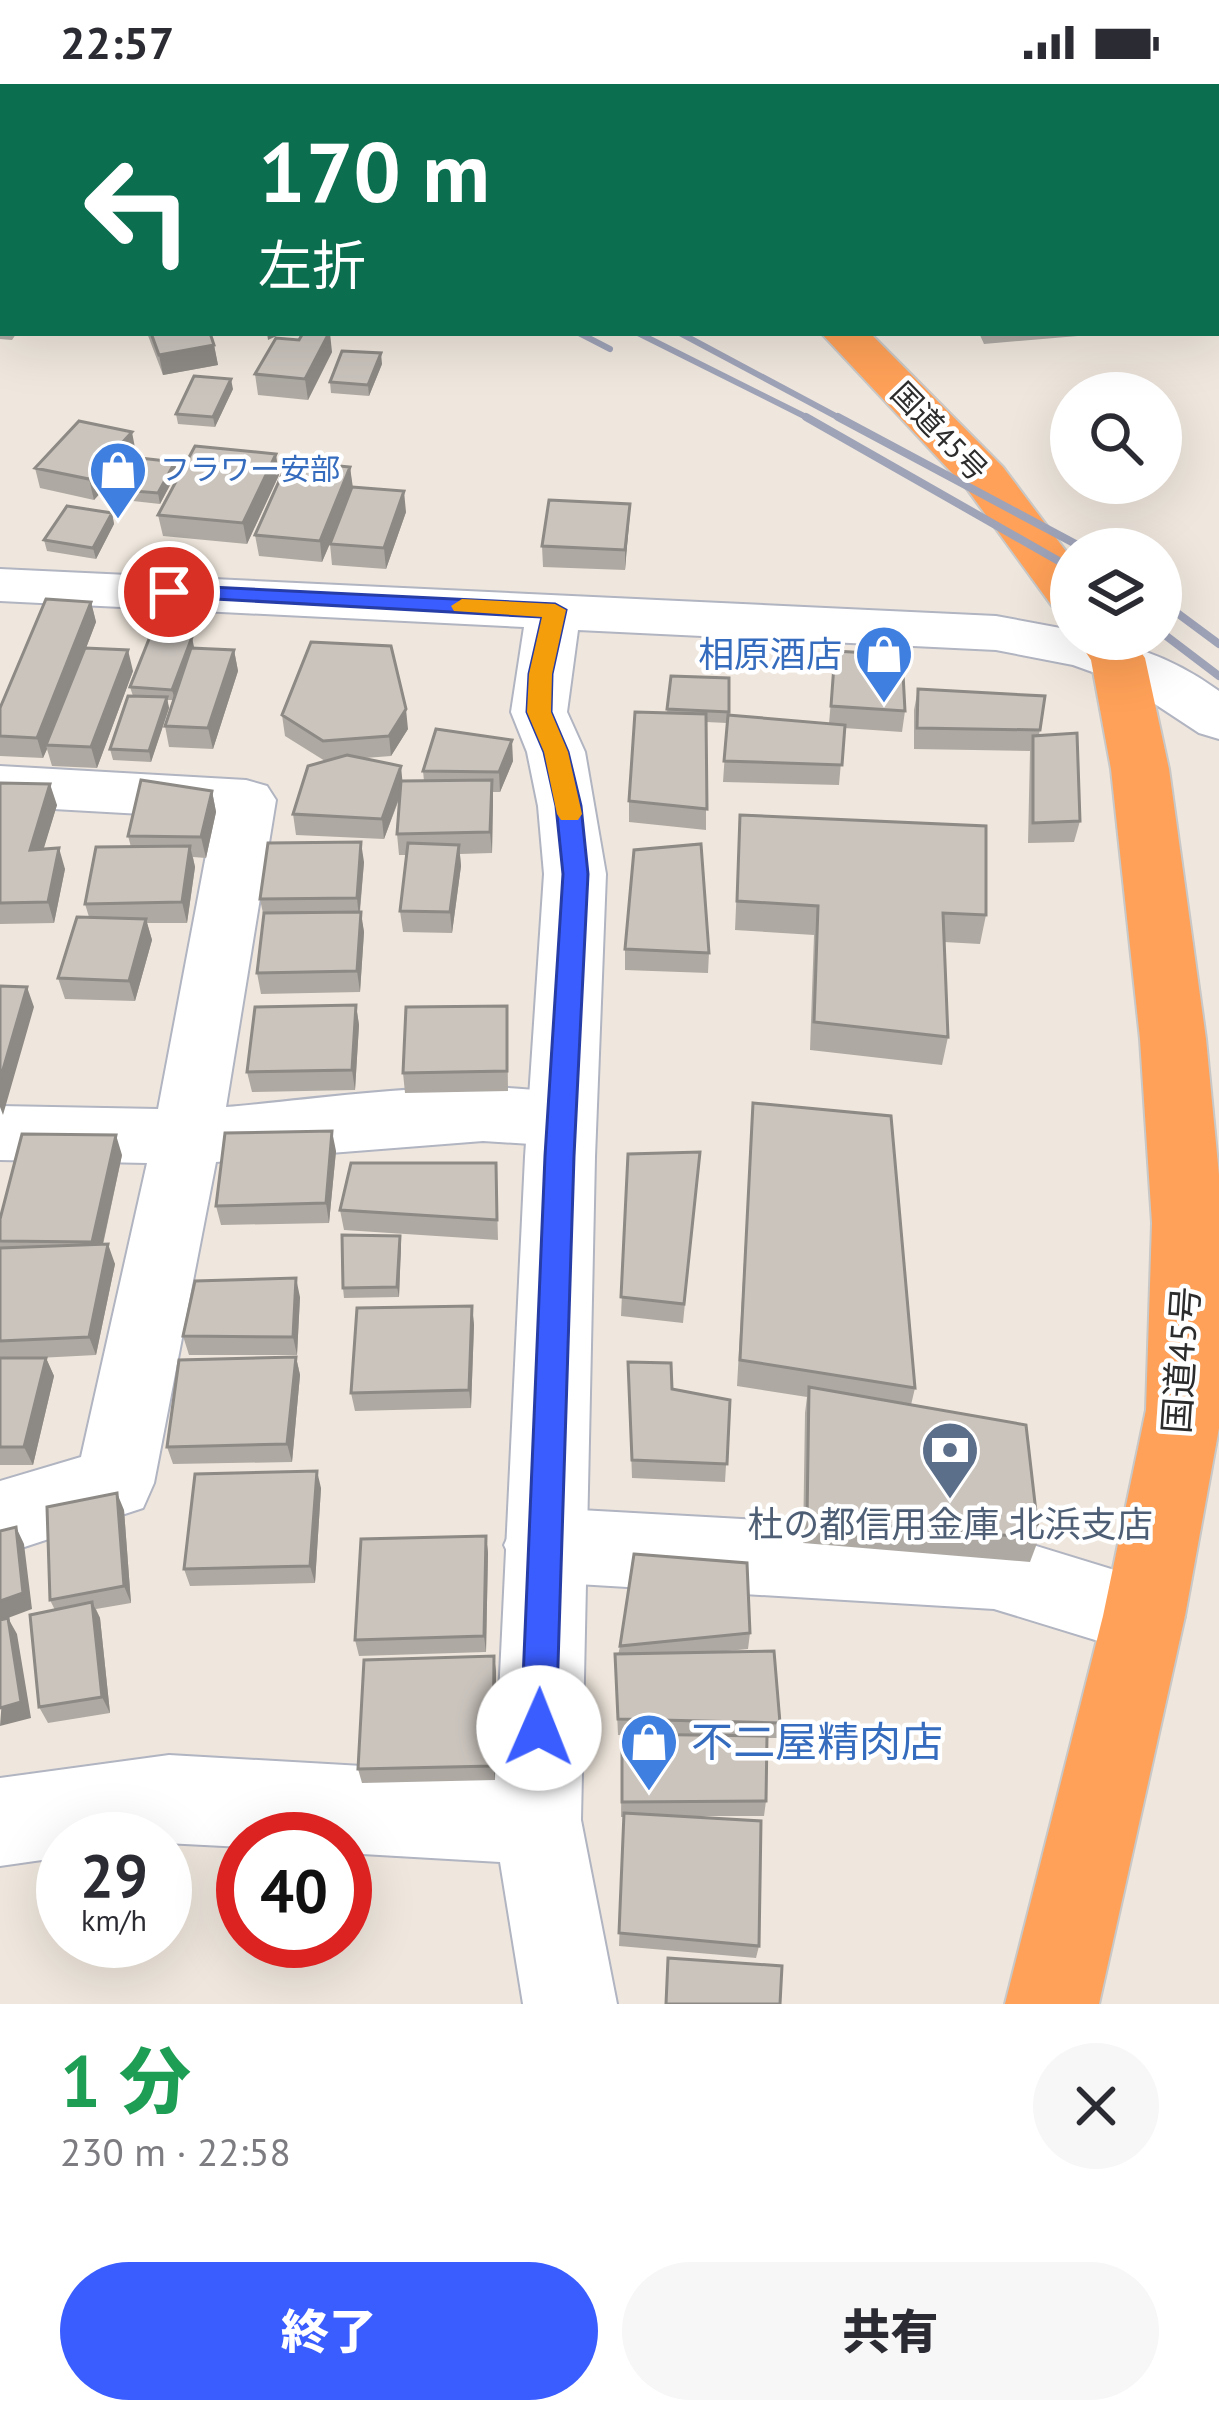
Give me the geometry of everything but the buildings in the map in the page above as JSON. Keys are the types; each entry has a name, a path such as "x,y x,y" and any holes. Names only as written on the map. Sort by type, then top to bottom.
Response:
{"highway":[{"name":"国道45号","path":"847,336 986,478 1050,565"},
{"name":"国道45号","path":"1052,2004 1144,1616 1201,1411 1173,1039 1140,770 1114,660"}],"street":[{"path":"0,585 996,633 1050,640"},
{"path":"555,610 541,674 539,712 556,752 575,874 561,1119 536,1820 570,2004"},
{"path":"1132,660 1188,692 1219,720"},
{"path":"0,786 246,800 188,1137 115,1483 0,1518"},
{"path":"0,1133 188,1137 483,1114 561,1119"},
{"path":"544,1544 994,1571 1144,1616"},
{"path":"0,1822 169,1799 536,1820"}],"railway":[{"path":"585,336 610,349"},
{"path":"644,336 806,417"},
{"path":"686,336 843,420"},
{"path":"806,417 812,420"},
{"path":"806,417 1050,556"},
{"path":"838,417 1050,530"},
{"path":"1182,617 1219,644"},
{"path":"1182,648 1219,676"}],"slow traffic":[{"path":"462,606 555,610 541,674 539,712 556,752 569,814"}],"place":[{"name":"フラワー安部","path":"118,521"},
{"name":"相原酒店","path":"884,705"},
{"name":"杜の都信用金庫 北浜支店","path":"950,1501"},
{"name":"不二屋精肉店","path":"649,1793"}],"route":[{"path":"169,592 555,610 541,674 539,712 556,752 568,806 575,874 539,1728"}]}
